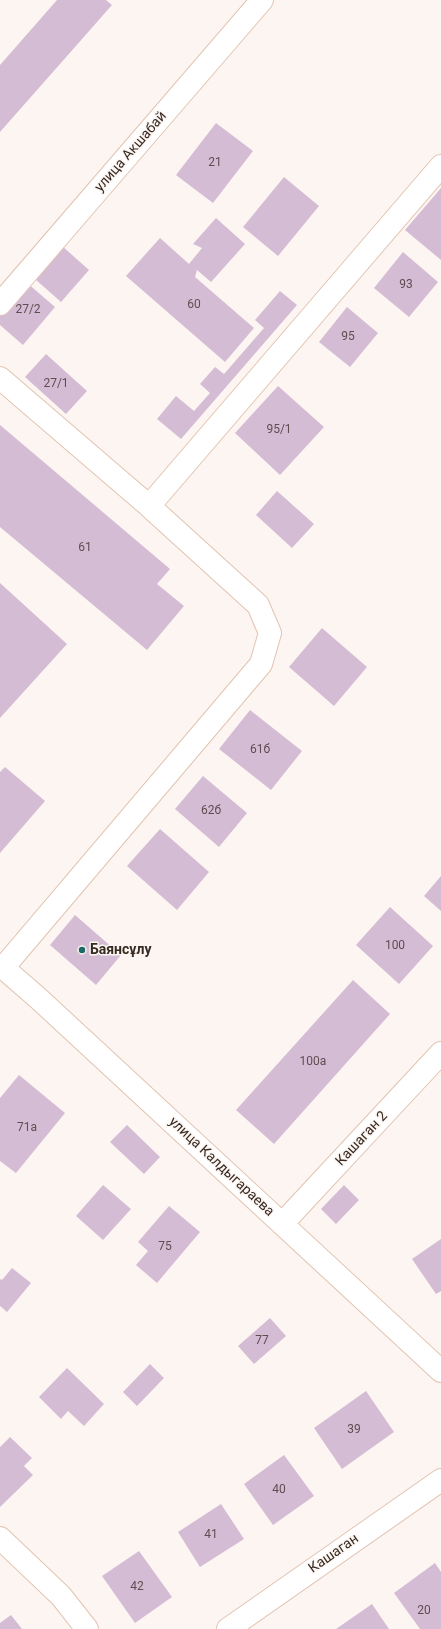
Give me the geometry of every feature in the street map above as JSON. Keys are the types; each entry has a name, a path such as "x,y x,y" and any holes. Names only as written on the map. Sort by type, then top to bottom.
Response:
{"street":[{"name":"улица Акшабай","path":"0,304 262,0"},
{"path":"148,506 441,166"},
{"path":"0,378 148,506 258,605 270,633 261,664 2,966"},
{"name":"улица Калдыгараева","path":"2,966 441,1371"},
{"name":"Кашаган 2","path":"282,1224 441,1054"},
{"name":"Кашаган","path":"228,1629 441,1480"},
{"path":"0,1538 61,1596 87,1629"}],"building":[{"path":"57,0 106,0 112,5 0,132 0,65"},
{"path":"216,123 253,151 213,203 176,175"},
{"path":"284,177 319,206 278,256 243,227"},
{"path":"441,188 441,260 405,230"},
{"path":"216,218 245,244 211,282 197,270 195,277 254,328 225,362 126,276 160,238 189,264 202,248 193,244"},
{"path":"62,246 89,270 61,302 35,279"},
{"path":"403,252 438,282 409,317 374,288"},
{"path":"26,282 55,307 23,345 0,325 0,314"},
{"path":"280,291 297,305 181,439 157,419 176,396 194,411 210,393 200,384 215,367 224,374 264,328 255,320"},
{"path":"347,307 378,333 350,367 319,342"},
{"path":"46,354 87,391 66,414 25,377"},
{"path":"278,386 324,427 280,475 235,433"},
{"path":"0,425 170,569 157,584 184,606 147,650 0,527"},
{"path":"277,491 314,524 292,548 256,515"},
{"path":"0,583 67,644 0,718"},
{"path":"322,628 367,667 334,706 289,667"},
{"path":"250,710 302,751 271,790 219,749"},
{"path":"5,767 45,801 0,853 0,772"},
{"path":"203,776 247,813 219,847 175,809"},
{"path":"160,829 209,872 177,910 127,866"},
{"path":"441,876 441,911 424,896"},
{"path":"390,907 433,946 399,984 356,945"},
{"path":"75,915 121,955 96,985 50,945"},
{"path":"353,980 390,1014 274,1144 236,1110"},
{"path":"19,1075 65,1113 16,1173 0,1161 0,1098"},
{"path":"127,1125 160,1157 144,1174 110,1142"},
{"path":"103,1185 131,1209 103,1240 76,1216"},
{"path":"344,1185 359,1200 336,1224 321,1209"},
{"path":"169,1206 200,1232 157,1283 136,1265 148,1251 138,1242"},
{"path":"441,1239 441,1291 436,1294 412,1259"},
{"path":"12,1268 31,1283 7,1312 0,1306 0,1279 2,1280"},
{"path":"270,1318 286,1336 254,1364 238,1346"},
{"path":"150,1364 164,1378 137,1406 123,1392"},
{"path":"67,1368 104,1404 84,1426 68,1411 61,1419 39,1397"},
{"path":"366,1391 394,1432 342,1469 314,1428"},
{"path":"10,1437 32,1458 24,1466 33,1475 0,1507 0,1447"},
{"path":"284,1455 314,1496 273,1525 244,1484"},
{"path":"221,1504 244,1539 200,1567 178,1532"},
{"path":"139,1551 172,1597 135,1623 102,1576"},
{"path":"435,1563 441,1572 441,1629 420,1629 394,1593"},
{"path":"372,1604 389,1629 336,1629"},
{"path":"11,1615 22,1629 0,1629 0,1623"}],"place":[{"name":"Баянсұлу","path":"82,950"}]}
